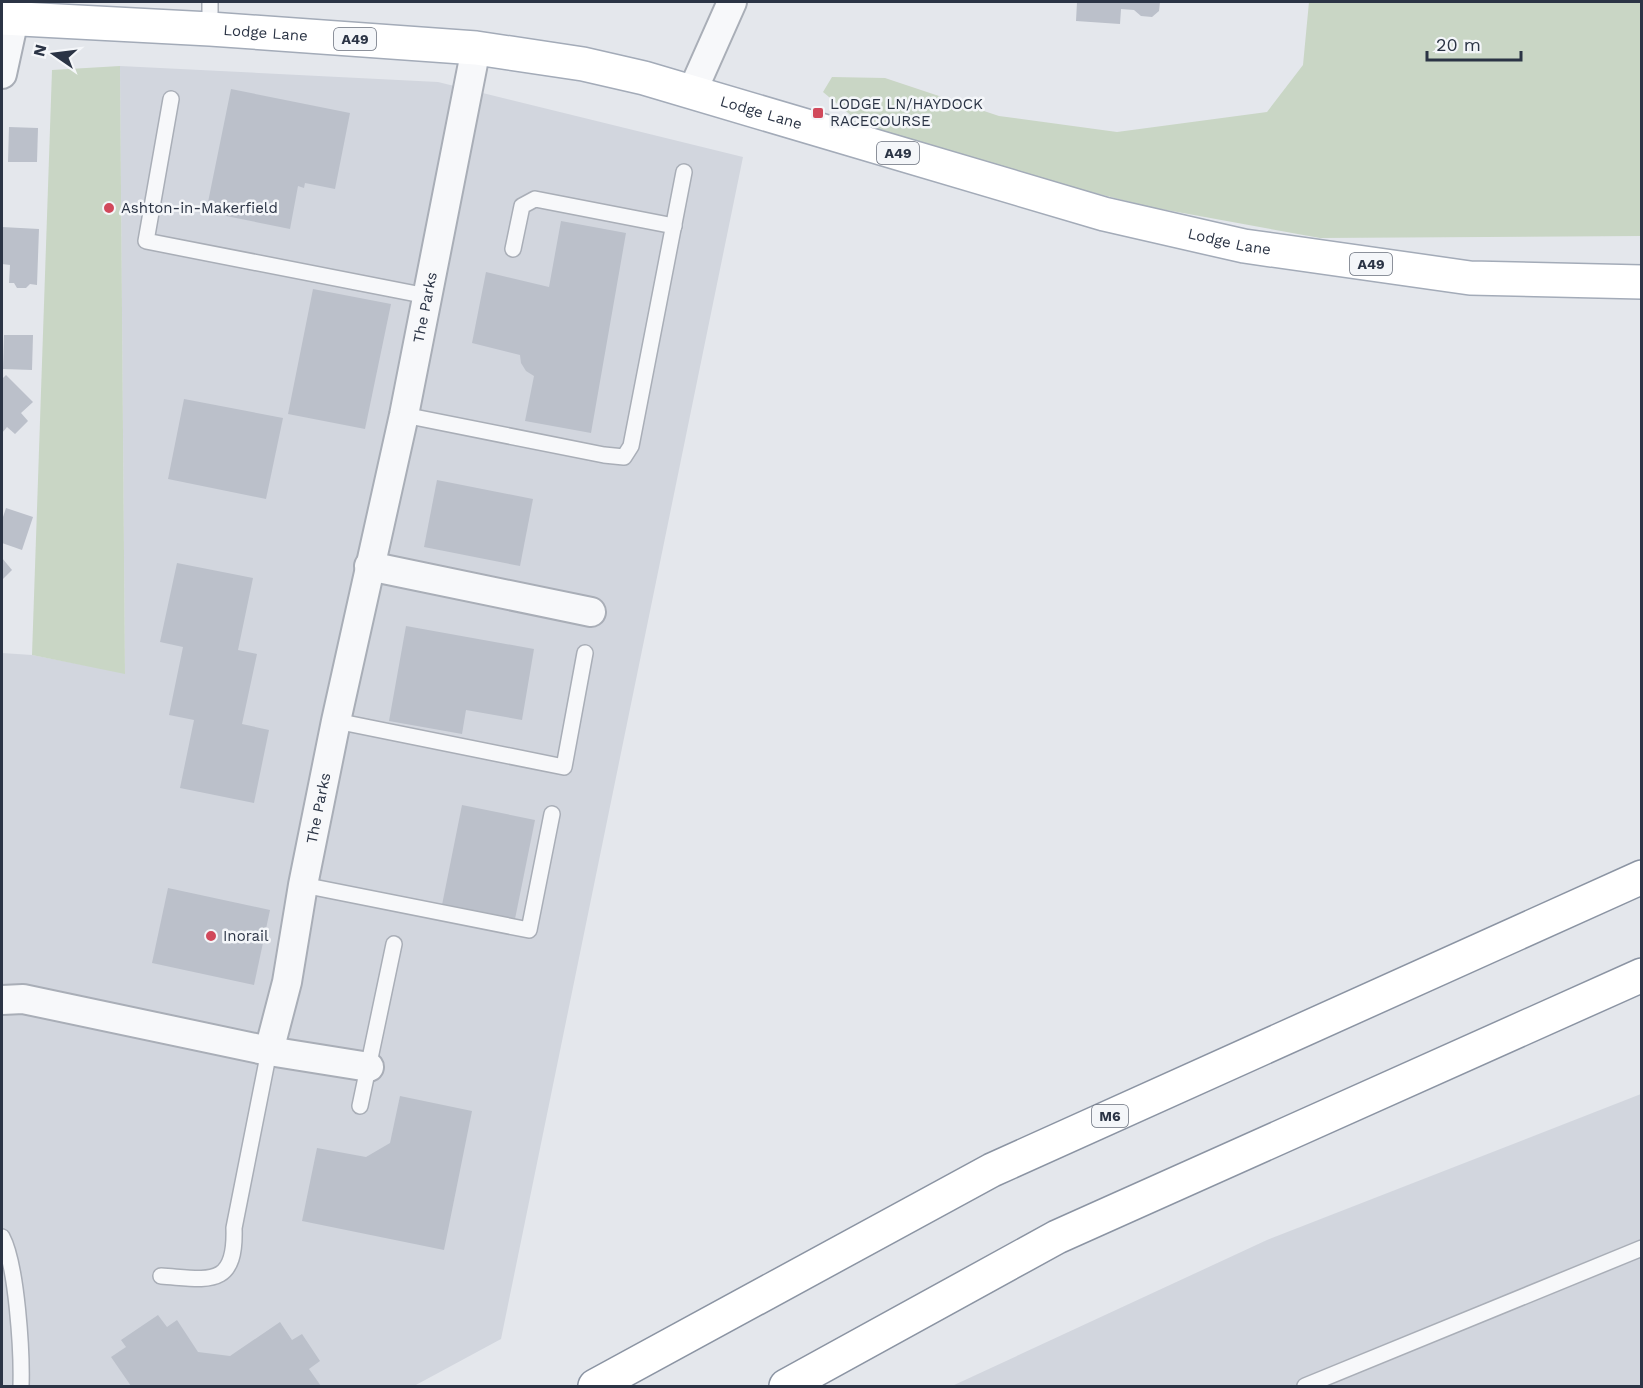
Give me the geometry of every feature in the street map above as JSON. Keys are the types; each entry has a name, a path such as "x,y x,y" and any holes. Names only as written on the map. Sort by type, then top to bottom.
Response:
{"main road":[{"name":"Lodge Lane","path":"8,18 210,15 476,48 583,64 644,78 1104,214 1244,246 1470,278 1641,282"},
{"name":"M6","path":"595,1386 992,1170 1641,876"},
{"path":"786,1386 1057,1237 1641,975"}],"street":[{"path":"692,92 732,2"},
{"path":"2,74 8,18"},
{"name":"The Parks","path":"269,1051 287,982 303,885 336,720 404,415 476,48"},
{"path":"369,566 591,612"},
{"path":"2,1000 23,999 269,1051 369,1067"}],"lane":[{"path":"171,99 146,241 427,296"},
{"path":"404,415 624,457 631,446 684,172"},
{"path":"513,249 522,206 536,199 674,226"},
{"path":"336,720 564,767 585,653"},
{"path":"303,885 528,930 552,814"},
{"path":"360,1106 394,944"},
{"path":"161,1276 211,1279 227,1269 234,1249 234,1228 269,1051"},
{"path":"2,1237 12,1278 22,1360 21,1386"},
{"path":"1305,1386 1641,1248"}],"shaded area":[{"path":"120,66 438,82 743,157 501,1339 414,1386 2,1386 2,653 32,655 125,673"},
{"path":"1641,1094 1641,1386 952,1386 1267,1240"}],"green space":[{"path":"1309,2 1641,2 1641,236 1320,238 1150,207 878,138 823,92 832,77 885,78 999,116 1117,132 1267,112 1303,65"},
{"path":"120,66 125,674 32,655 52,70"}],"building":[{"path":"1077,2 1160,2 1159,11 1152,17 1141,16 1134,10 1121,9 1120,24 1076,21"},
{"path":"231,89 350,113 335,189 305,183 304,188 298,186 290,229 206,212"},
{"path":"9,127 38,128 37,162 8,162"},
{"path":"561,221 626,233 591,433 525,421 534,376 526,371 521,363 520,355 472,343 486,272 549,287"},
{"path":"2,227 39,229 37,285 30,284 26,288 17,288 14,283 9,283 10,265 2,264"},
{"path":"313,289 391,304 365,429 288,414"},
{"path":"4,335 33,335 32,370 3,369"},
{"path":"6,375 33,402 21,413 28,421 15,434 7,427 2,433 2,379"},
{"path":"184,399 283,418 266,499 168,479"},
{"path":"437,480 533,499 520,566 424,547"},
{"path":"6,508 33,517 22,550 2,543 2,520"},
{"path":"2,558 12,570 2,580"},
{"path":"177,563 253,578 238,650 257,654 242,724 269,730 254,803 180,788 194,720 169,715 183,647 160,642"},
{"path":"406,626 534,649 522,720 466,710 462,734 389,721"},
{"path":"462,805 535,820 515,919 442,905"},
{"name":"Inorail","path":"168,888 270,910 254,985 152,963"},
{"path":"400,1096 472,1111 444,1250 302,1221 317,1148 366,1157 390,1143"},
{"path":"158,1315 167,1327 177,1320 198,1352 230,1356 280,1322 292,1340 302,1334 320,1361 309,1369 321,1386 131,1386 111,1357 126,1347 121,1340"}],"place":[{"name":"LODGE LN/HAYDOCK RACECOURSE","path":"818,113"},
{"name":"Ashton-in-Makerfield","path":"109,208"},
{"name":"Inorail","path":"211,936"}]}
